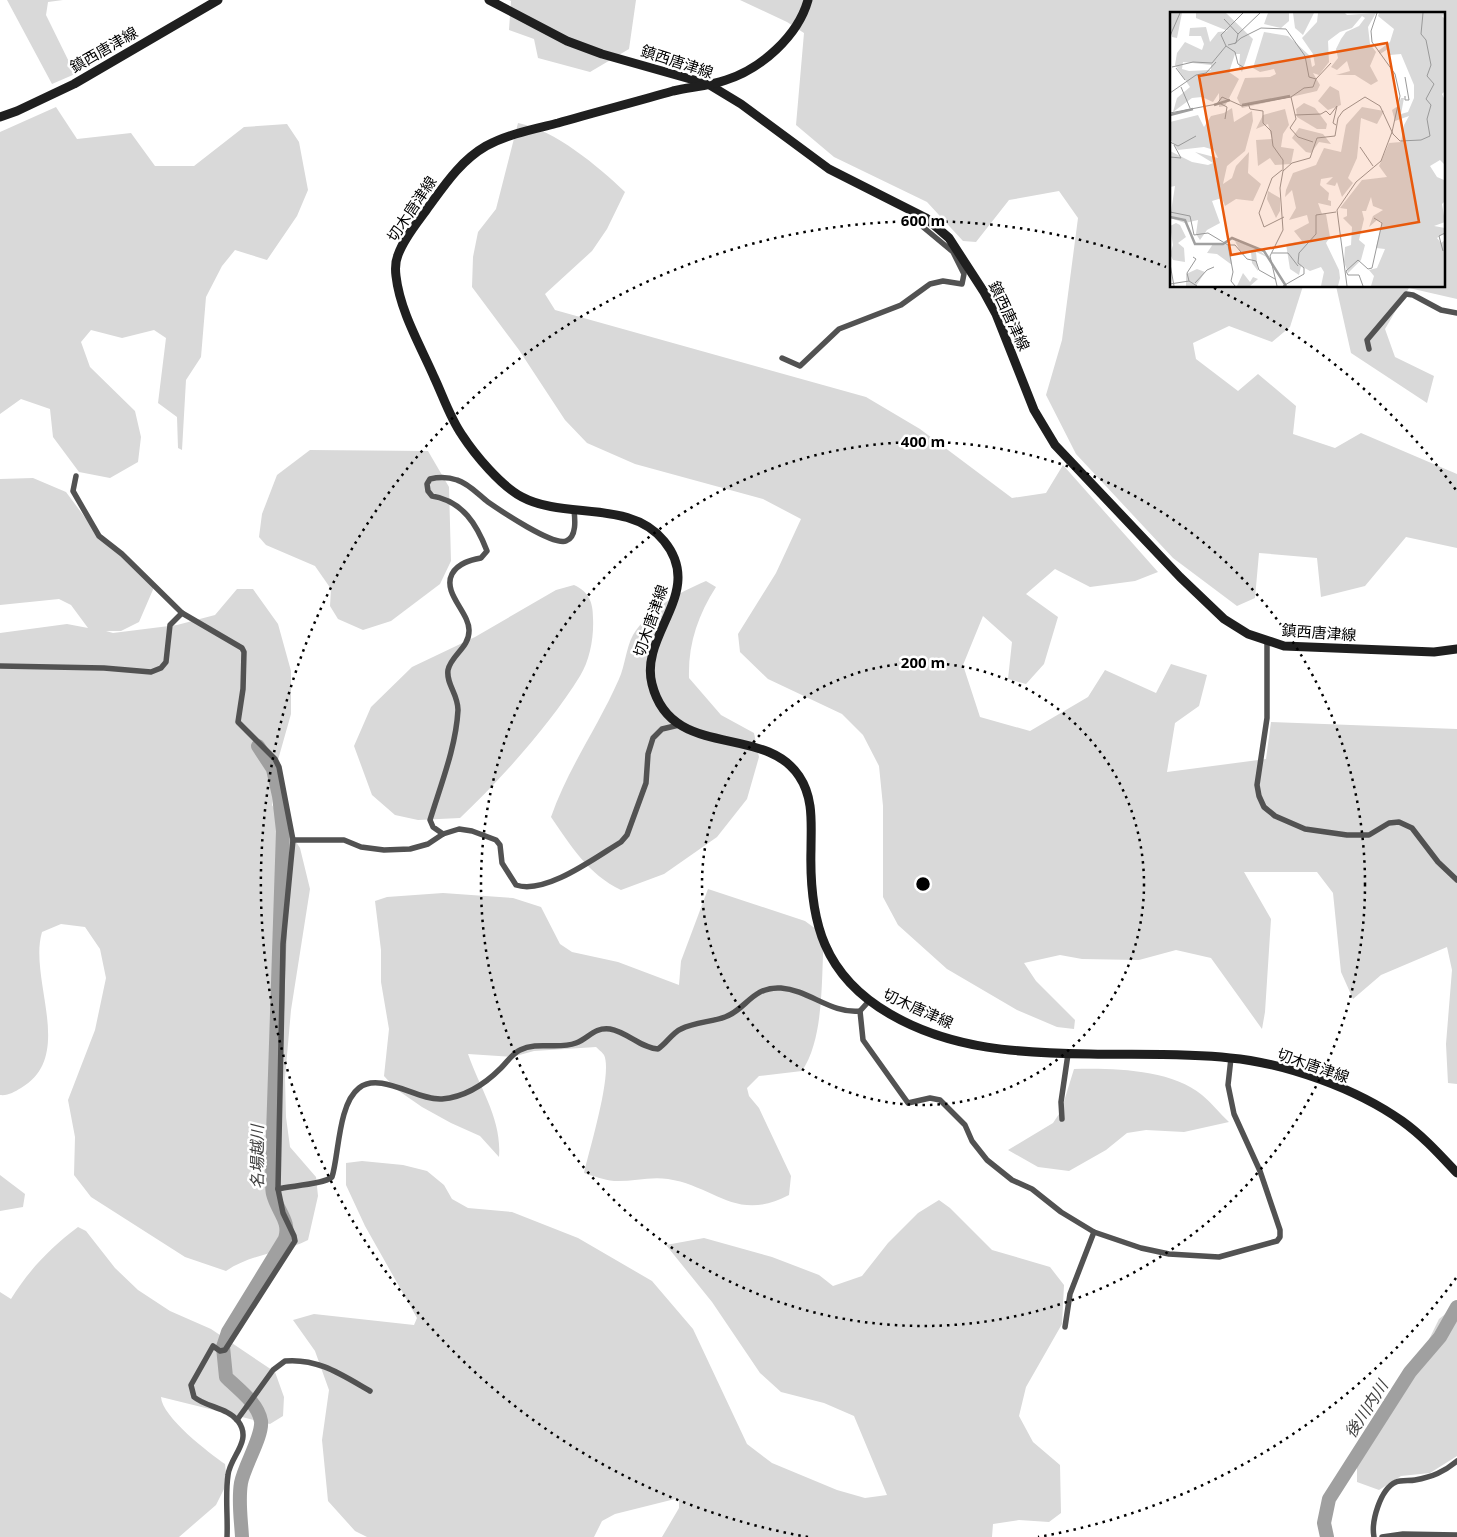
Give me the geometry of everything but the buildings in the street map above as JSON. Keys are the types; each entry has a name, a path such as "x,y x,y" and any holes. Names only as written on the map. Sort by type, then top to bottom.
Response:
{"main road":[{"name":"鎮西唐津線","path":"0,117 74,84 218,0"},
{"name":"鎮西唐津線","path":"489,0 567,41 602,54 708,84 741,104 829,168 926,218 949,238 984,292 996,314 1034,410 1055,445 1204,602 1224,619 1248,634 1267,642 1284,646 1312,649 1434,652 1457,649"},
{"name":"切木唐津線","path":"808,0 803,15 764,61 724,82 688,87 517,134 485,147 464,162 450,178 406,237 394,270 403,306 457,429 471,449 519,496 538,503 639,521 664,541 673,556 678,588 675,602 653,650 649,669 653,690 663,710 679,725 699,734 768,752 786,760 798,774 807,789 812,808 810,898 816,921 824,942 842,974 869,1002 899,1019 960,1043 1001,1051 1231,1058 1285,1069 1332,1085 1374,1103 1404,1122 1428,1142 1457,1173"}],"street":[{"path":"782,358 800,366 839,328 901,305 930,284 942,281 962,284 964,274 952,252 923,227 926,218"},
{"path":"1369,349 1367,340 1406,294 1413,295 1441,310 1457,313"},
{"path":"76,476 73,491 99,536 122,554 182,612 242,648 244,652 243,689 238,722 275,759 279,767 293,840 283,944 278,1189 283,1213 294,1236 293,1246 225,1350 213,1346 193,1378 191,1391 200,1402 229,1414 237,1420 243,1431 242,1441 228,1474 228,1537"},
{"path":"443,834 433,827 430,820 455,737 458,697 448,674 449,665 466,644 470,628 453,594 452,574 466,561 481,558 487,551 478,527 458,506 444,498 432,496 428,491 427,484 430,479 439,477 458,480 496,508 554,541 565,542 572,538 575,526 574,510"},
{"path":"0,666 104,668 151,672 161,668 166,662 170,625 182,612"},
{"path":"1267,642 1267,718 1257,785 1264,807 1275,816 1306,829 1347,835 1369,835 1389,823 1399,822 1412,828 1438,862 1457,880"},
{"path":"293,840 344,840 369,848 410,849 428,844 443,834 458,829 472,831 496,840 500,846 502,863 516,885 534,887 548,882 621,842 627,835 646,783 648,754 653,738 662,729 679,725"},
{"path":"278,1189 297,1184 323,1182 332,1177 344,1116 355,1091 366,1084 397,1087 432,1098 456,1096 484,1084 518,1050 531,1046 578,1043 595,1030 608,1029 618,1031 651,1048 658,1049 681,1028 726,1017 736,1012 751,996 780,988 797,992 836,1009 849,1012 860,1011 869,1002"},
{"path":"860,1011 863,1040 908,1103 930,1098 940,1100 965,1125 972,1141 988,1160 1012,1180 1032,1189 1061,1212 1094,1232 1140,1248 1169,1254 1219,1257 1277,1241 1280,1237 1260,1171 1234,1114 1228,1085 1231,1058"},
{"path":"1062,1119 1061,1102 1068,1054"},
{"path":"1065,1327 1070,1294 1094,1232"},
{"path":"237,1420 273,1370 285,1361 298,1360 323,1365 370,1391"},
{"path":"1374,1537 1374,1518 1387,1490 1396,1482 1426,1478 1443,1472 1457,1461"},
{"path":"1382,1537 1403,1534 1457,1534"}],"shaded area":[{"path":"7,0 63,0 48,2 46,15 75,74 52,84"},
{"path":"509,0 636,0 629,49 590,72 538,58 534,39 509,30 511,1"},
{"path":"740,0 1457,0 1457,299 1409,288 1444,288 1444,12 1170,12 1170,288 1302,288 1290,327 1272,342 1229,326 1193,343 1196,359 1238,391 1258,374 1296,406 1293,434 1335,448 1361,433 1457,474 1457,548 1406,537 1365,586 1321,597 1317,558 1259,553 1255,598 1237,606 1173,558 1076,454 1046,395 1062,340 1078,218 1059,191 1009,200 976,242 963,241 927,202 834,157 796,125 804,33 787,22"},
{"path":"56,107 77,139 131,133 155,166 194,166 244,127 287,124 299,142 308,190 297,216 267,260 235,250 222,266 206,297 201,357 186,380 182,450 178,448 177,417 158,403 166,338 154,330 122,338 91,330 81,342 90,367 135,411 141,437 138,462 110,478 79,472 53,437 50,409 21,399 0,414 0,132"},
{"path":"518,123 547,133 575,150 625,192 607,229 592,251 545,294 555,310 866,397 920,429 1012,498 1046,493 1063,465 1158,572 1135,581 1090,587 1055,569 1026,594 1058,617 1044,664 1026,684 1008,679 1012,642 983,616 963,665 980,717 1030,731 1088,697 1105,670 1156,693 1171,664 1207,675 1199,706 1175,723 1167,772 1266,759 1271,722 1457,729 1457,1084 1448,1083 1446,1044 1452,970 1447,947 1381,975 1353,999 1341,972 1333,893 1317,872 1244,872 1271,919 1265,1012 1262,1029 1211,958 1176,950 1139,960 1082,959 1060,955 1024,963 1036,981 1075,1020 1074,1029 1057,1027 1017,1010 947,969 898,925 883,897 883,806 879,766 863,735 842,714 768,679 740,652 738,634 776,573 801,519 763,499 635,464 587,443 565,420 519,350 472,287 473,257 478,232 496,209"},
{"path":"1336,288 1409,288 1385,329 1395,357 1434,376 1427,403 1351,353"},
{"path":"310,450 428,451 449,487 451,561 440,584 391,621 363,630 338,619 330,606 331,589 315,566 266,545 259,537 262,514 277,475"},
{"path":"33,478 66,492 101,539 155,585 139,622 121,631 106,631 113,633 177,625 215,615 237,589 253,589 278,624 291,671 291,714 276,767 272,805 300,848 310,889 291,1010 285,1078 286,1117 290,1147 316,1177 318,1196 308,1240 298,1245 256,1257 226,1271 185,1257 91,1197 74,1175 75,1137 68,1100 95,1030 106,978 100,949 85,927 61,924 42,932 39,951 47,1016 48,1037 46,1057 37,1074 21,1088 8,1094 0,1095 0,633 67,624 88,628 71,605 59,599 0,605 0,479"},
{"path":"706,581 716,587 704,608 695,630 690,653 689,678 721,715 754,733 759,757 747,799 717,837 664,874 621,890 590,868 551,817 574,764 619,679 633,635 647,617 665,603"},
{"path":"574,585 587,594 591,602 593,618 592,640 589,656 580,676 554,714 508,769 460,818 418,820 395,815 372,795 354,746 371,707 412,667 475,637 556,590"},
{"path":"708,889 805,921 824,935 821,1006 815,1041 802,1071 759,1076 747,1088 749,1096 759,1108 791,1176 789,1195 771,1203 740,1204 685,1183 668,1179 654,1178 614,1181 584,1173 603,1094 605,1078 606,1064 604,1055 596,1047 534,1051 512,1057 468,1054 494,1117 499,1143 499,1157 480,1136 422,1107 396,1089 384,1076 389,1029 381,982 381,950 375,901 387,897 443,893 513,898 541,907 560,944 572,952 618,962 679,985 681,961"},
{"path":"1074,1069 1123,1070 1158,1075 1174,1080 1189,1086 1202,1095 1229,1122 1184,1132 1146,1130 1127,1133 1106,1150 1069,1171 1038,1167 1008,1150 1053,1123 1061,1111"},
{"path":"362,1161 403,1165 427,1171 444,1185 452,1199 468,1208 512,1212 578,1238 652,1281 693,1329 747,1444 772,1463 837,1490 865,1498 887,1495 854,1416 824,1403 781,1392 760,1373 712,1302 666,1245 704,1238 772,1257 819,1275 833,1286 862,1276 888,1243 918,1213 939,1200 950,1208 992,1250 1050,1267 1064,1285 1062,1324 1026,1387 1019,1416 1033,1442 1060,1465 1061,1513 1049,1522 1019,1520 993,1524 992,1537 662,1537 679,1508 679,1498 615,1514 602,1521 594,1537 367,1537 355,1531 328,1501 322,1440 329,1390 315,1351 293,1320 314,1314 414,1325 417,1318 365,1226 346,1185 346,1163"},
{"path":"0,1175 25,1194 23,1207 0,1211"},
{"path":"78,1227 86,1231 115,1268 138,1290 170,1311 211,1329 275,1372 284,1397 283,1416 270,1424 161,1397 163,1405 177,1424 225,1464 227,1483 216,1505 179,1537 0,1537 0,1292 11,1299 25,1278 41,1260"},
{"path":"1457,1305 1457,1456 1430,1473 1401,1476 1379,1490 1357,1482 1357,1463 1399,1401 1439,1319"}],"waterway":[{"name":"名場越川","path":"242,1537 241,1483 259,1435 261,1421 252,1402 226,1377 223,1347 228,1332 285,1239 286,1233 285,1221 275,1200 272,1183 283,831 279,796 273,769 258,746"},
{"name":"後川内川","path":"1327,1537 1324,1523 1329,1499 1410,1372 1440,1337 1457,1307"}]}
